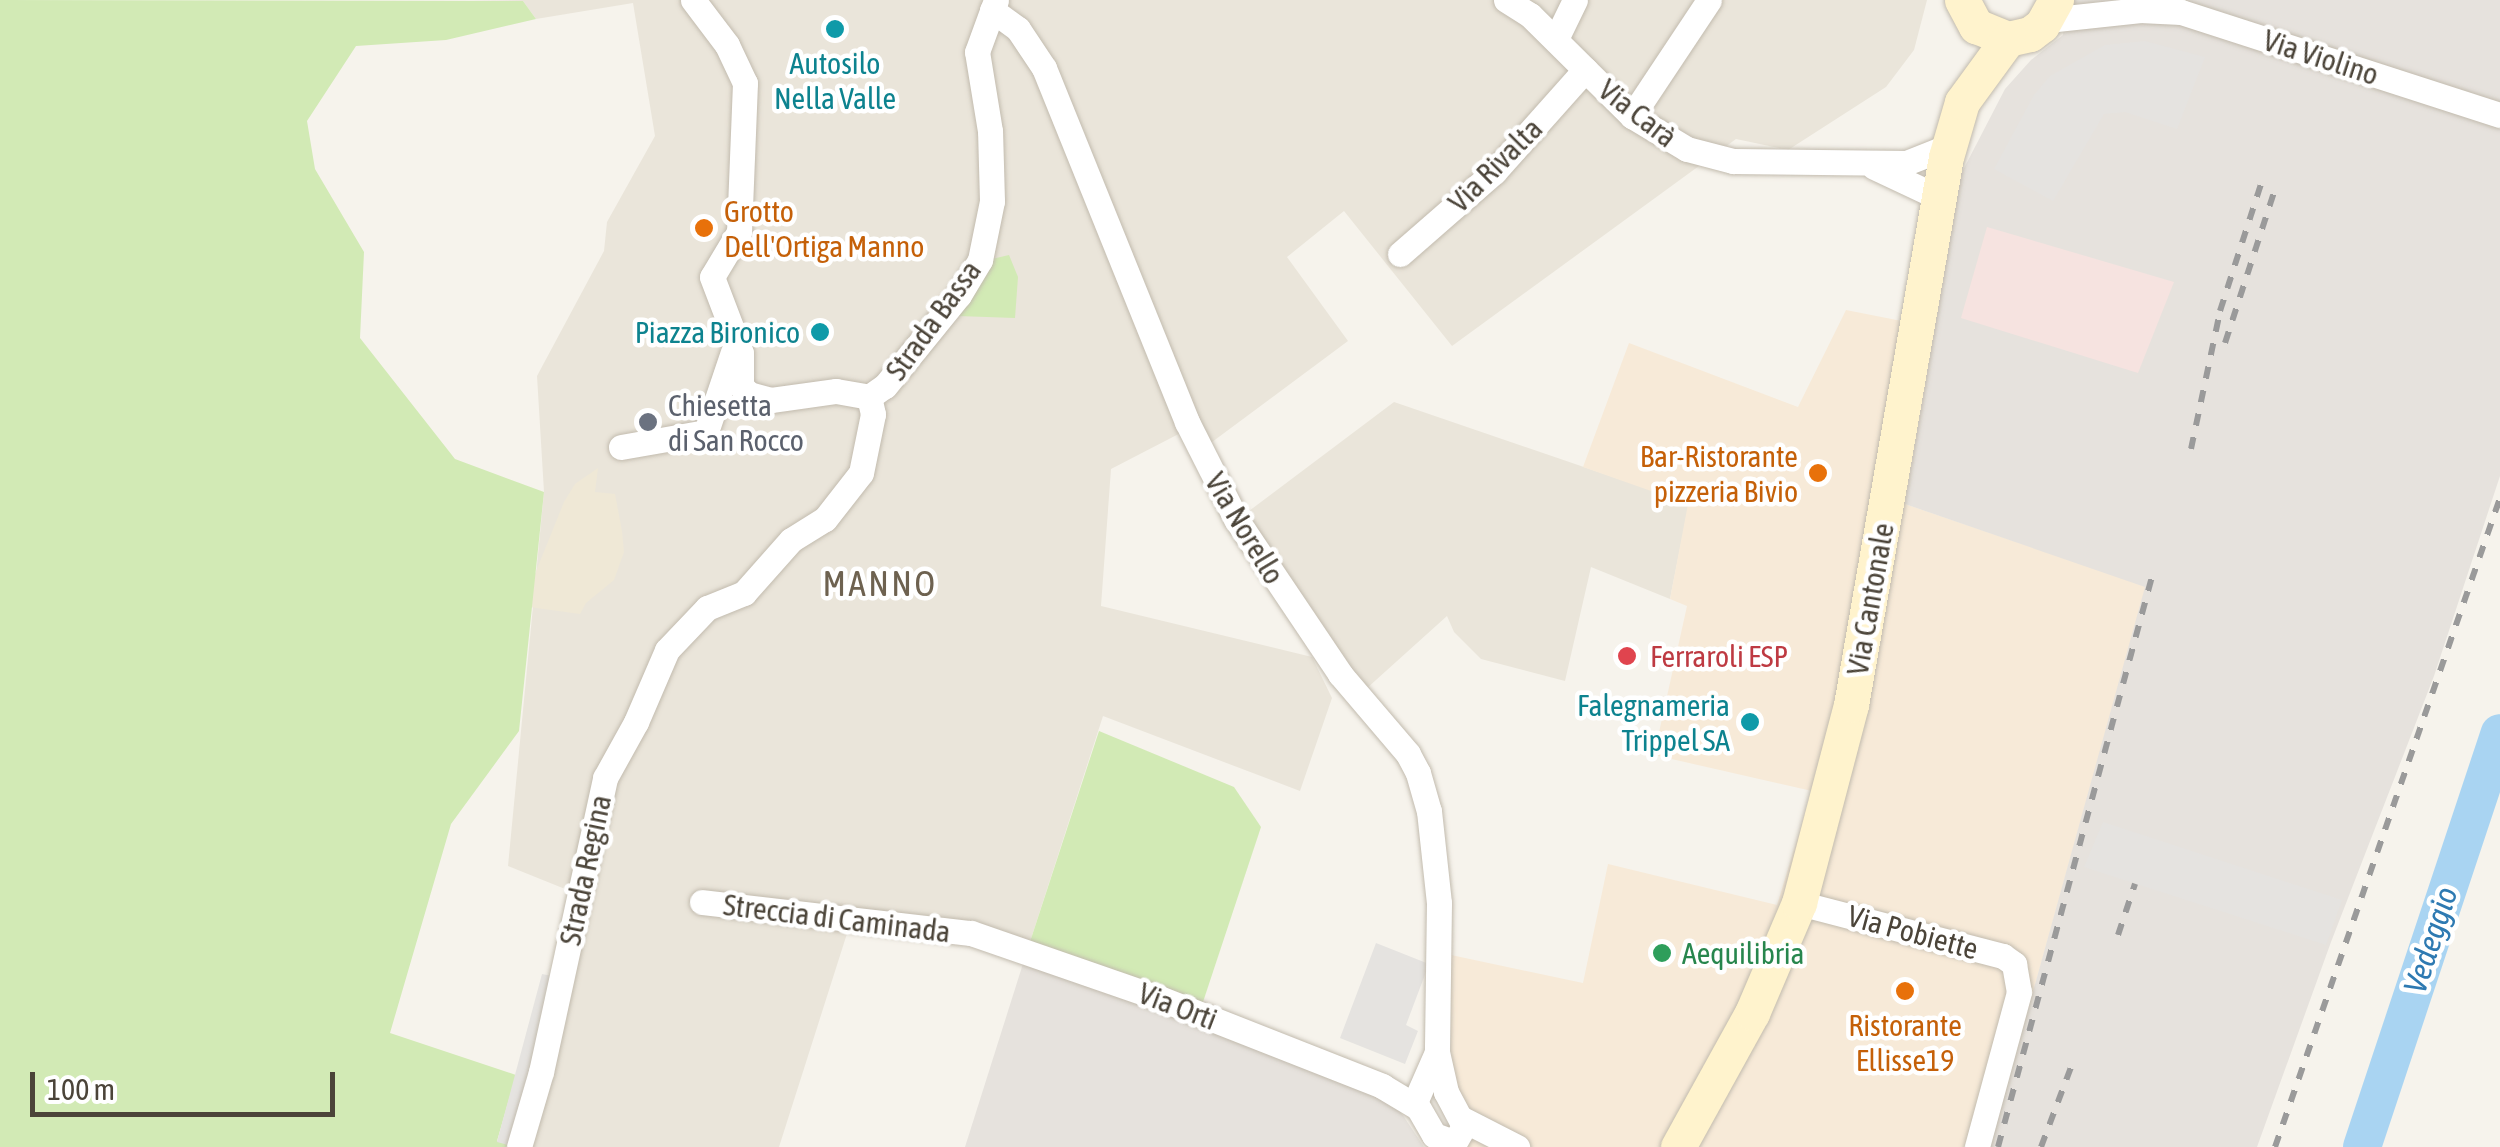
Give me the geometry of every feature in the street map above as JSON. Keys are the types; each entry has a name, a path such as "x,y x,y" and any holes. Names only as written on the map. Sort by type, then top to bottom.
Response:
{"main road":[{"path":"1966,9 1983,31 2008,39 2030,34 2051,10"},
{"path":"1962,102 1966,9"},
{"name":"Via Cantonale","path":"1678,1147 1752,1013 1800,903 1850,705 1949,146 1962,102 2008,39"}],"street":[{"path":"693,0 728,45 745,83 739,232 712,277 741,358 740,384 749,394 778,401 825,392 869,397"},
{"name":"Via Carà","path":"1506,0 1556,40 1632,116 1669,142 1733,161 1859,164"},
{"path":"1556,40 1574,0"},
{"path":"1632,116 1709,0"},
{"path":"2100,0 2140,10"},
{"name":"Strada Bassa","path":"698,615 744,593 791,540 826,520 859,478 873,414 869,397 885,386 974,272 990,225 991,177 988,109 977,52 994,5"},
{"name":"Via Norello","path":"994,5 1018,29 1044,68 1187,422 1236,519 1340,674 1408,754 1418,773 1428,811 1439,903 1436,1052 1426,1092"},
{"path":"2051,10 2140,10"},
{"name":"Via Violino","path":"2140,10 2196,16 2500,115"},
{"name":"Via Rivalta","path":"1400,254 1494,172 1586,70"},
{"path":"1859,164 1912,162 1949,146"},
{"path":"1859,164 1889,172 1938,197"},
{"path":"621,447 706,432 736,342"},
{"name":"Strada Regina","path":"520,1147 541,1072 605,778 636,722 667,650 698,615"},
{"name":"Streccia di Caminada","path":"702,902 972,933"},
{"name":"Via Pobiette","path":"1800,903 2002,956 2017,968 2019,992 1977,1147"},
{"name":"Via Orti","path":"972,933 1158,998 1382,1086 1426,1092"},
{"path":"1426,1092 1455,1137 1517,1147"}],"shaded area":[{"path":"468,0 1927,0 1914,50 1886,87 1788,150 1736,139 1452,346 1344,211 1287,257 1348,341 1208,445 1196,425 1111,469 1101,606 1312,657 1332,698 1300,791 1103,716 1027,951 851,921 779,1147 519,1147 580,895 508,866 544,492 537,376 604,251 607,222 655,136 633,3 536,19 523,1"},
{"path":"2066,0 2500,0 2500,476 2434,676 2257,1147 1990,1147 2145,587 1905,504 1961,174 2005,89 2031,60 2063,35"},
{"path":"2145,41 2205,57 2177,129 2125,112 2104,114 2053,201 1994,169 2034,95 2050,76 2105,45"},
{"path":"1987,227 2174,282 2138,373 1961,318"},
{"path":"1846,310 1932,327 1905,504 2146,586 1990,1147 1459,1147 1451,1052 1451,955 1583,983 1608,864 1777,905 1812,791 1654,755 1687,606 1670,599 1688,504 1583,467 1629,343 1798,407"},
{"path":"1394,402 1689,503 1670,599 1591,567 1565,681 1481,659 1454,632 1447,616 1366,689 1245,514"},
{"path":"598,468 595,492 615,494 622,531 624,552 614,580 586,603 580,614 522,606 564,502 575,484"},
{"path":"2103,822 2342,900 2326,945 2084,867"},
{"path":"1376,943 1429,964 1406,1025 1418,1031 1405,1064 1340,1038"},
{"path":"1027,951 1366,1091 1398,1108 1424,1147 965,1147"},
{"path":"542,974 562,978 515,1147 497,1142"}],"green space":[{"path":"0,0 523,1 536,19 446,40 356,46 307,121 315,169 364,252 360,338 455,459 544,492 519,731 451,824 390,1033 516,1075 497,1141 515,1147 0,1147"},
{"path":"1009,255 1018,277 1015,318 958,316 992,259"},
{"path":"1099,731 1234,787 1261,827 1199,1014 1027,951"}],"waterway":[{"name":"Vedeggio","path":"2362,1147 2500,733"}],"railway":[{"path":"2191,449 2220,311 2262,181"},
{"path":"2225,343 2276,186"},
{"path":"2275,1147 2500,498"},
{"path":"1998,1147 2153,573"},
{"path":"2118,935 2135,884"},
{"path":"2041,1147 2071,1067"}],"place":[{"name":"Autosilo Nella Valle","path":"835,29"},
{"name":"Grotto Dell'Ortiga Manno","path":"704,228"},
{"name":"Piazza Bironico","path":"820,332"},
{"name":"Chiesetta di San Rocco","path":"648,422"},
{"name":"Bar-Ristorante pizzeria Bivio","path":"1818,473"},
{"name":"Ferraroli ESP","path":"1627,656"},
{"name":"Falegnameria Trippel SA","path":"1750,722"},
{"name":"Aequilibria","path":"1662,953"},
{"name":"Ristorante Ellisse19","path":"1905,991"}],"district":[{"name":"MANNO","path":"880,583"}]}
